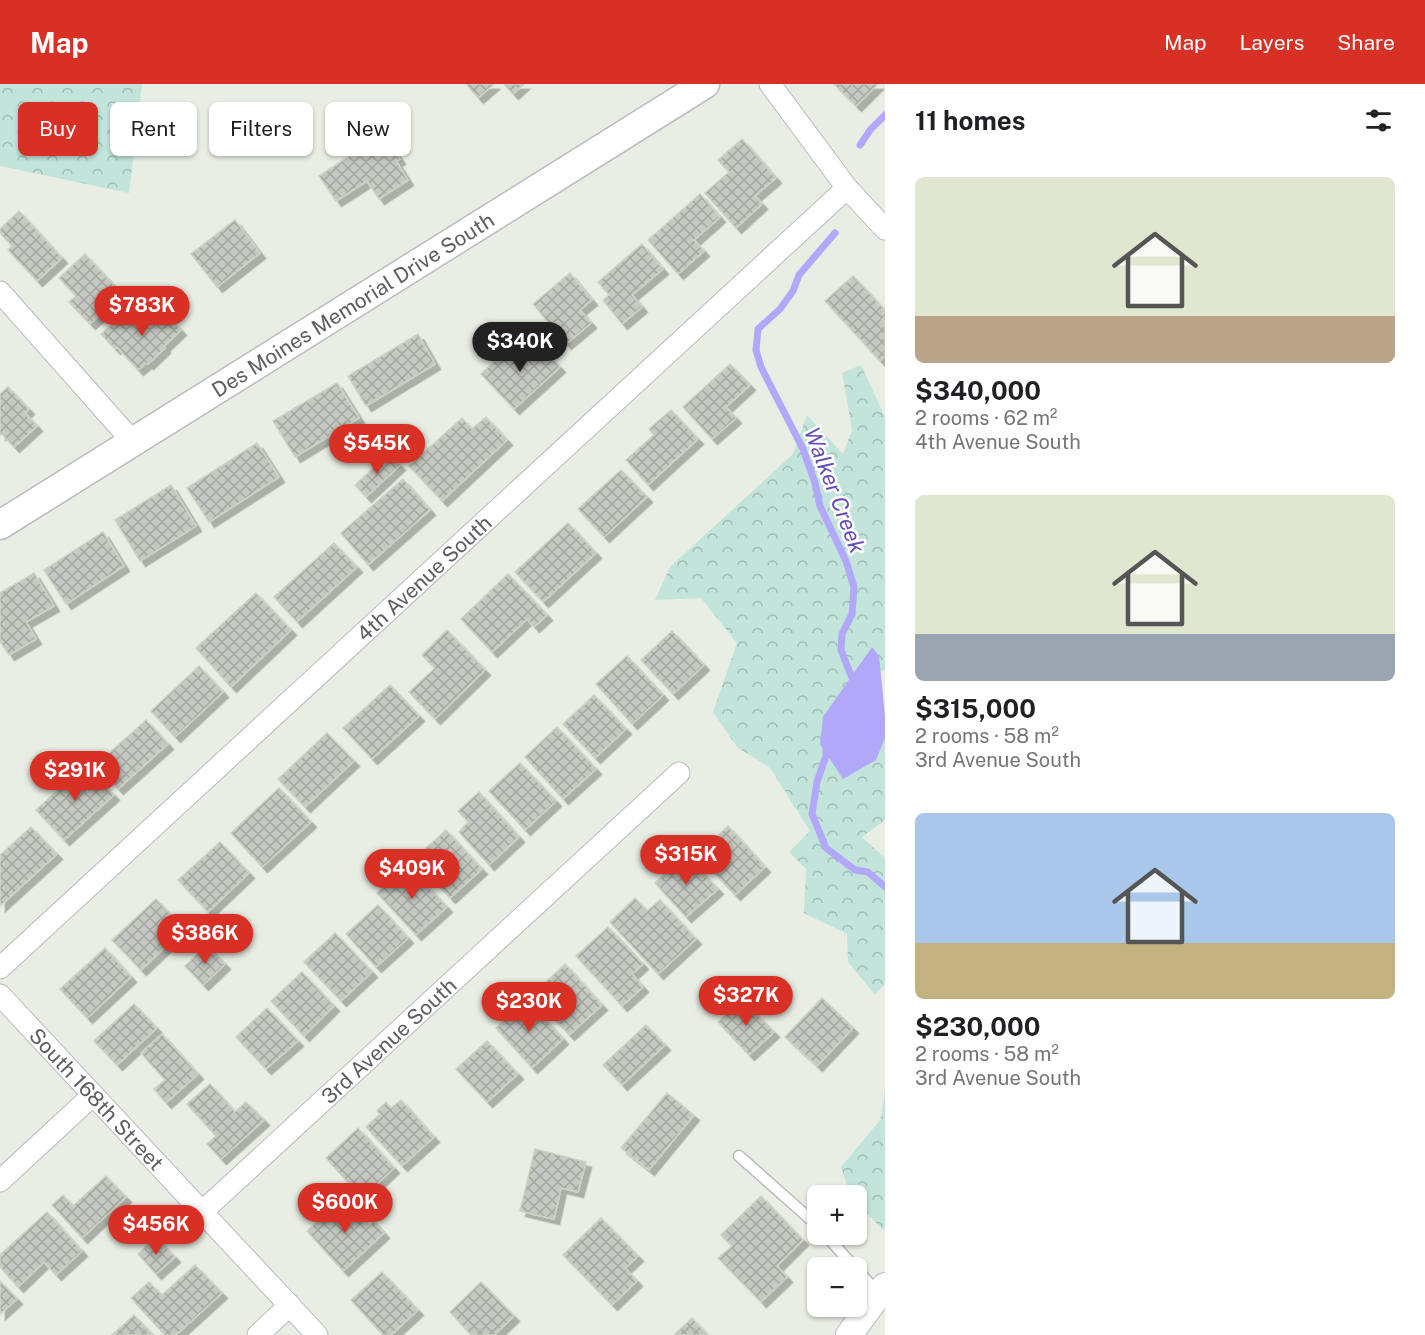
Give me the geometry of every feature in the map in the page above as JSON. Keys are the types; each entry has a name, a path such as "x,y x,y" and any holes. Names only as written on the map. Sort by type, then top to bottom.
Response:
{"main road":[{"name":"Des Moines Memorial Drive South","path":"0,525 705,84"}],"street":[{"path":"770,84 847,188 885,229"},
{"name":"4th Avenue South","path":"0,968 847,188"},
{"path":"0,292 133,442"},
{"name":"3rd Avenue South","path":"203,1211 679,773"},
{"name":"South 168th Street","path":"0,995 317,1335"},
{"path":"0,1181 93,1095"},
{"path":"849,1335 882,1290"},
{"path":"258,1335 290,1305"}],"lane":[{"path":"739,1156 807,1216"},
{"path":"835,1245 846,1257"},
{"path":"867,1277 882,1290"}],"green space":[{"path":"0,84 142,84 140,102 110,102 110,156 133,156 129,193 0,166"},
{"path":"861,365 885,417 885,670 868,675 885,732 885,820 862,837 885,858 885,984 875,995 848,962 847,934 804,913 806,869 789,852 810,831 770,768 737,747 713,712 737,643 701,598 655,600 670,567 793,454 807,415 843,454 852,430 842,373"},
{"path":"885,1088 885,1227 883,1230 867,1213 867,1185 847,1185 841,1167 881,1119"}],"shaded area":[{"path":"872,647 879,656 885,738 876,760 843,779 820,744 823,717"}],"building":[{"path":"466,84 494,84 478,98"},
{"path":"504,84 524,84 513,94"},
{"path":"834,84 878,84 856,106"},
{"path":"742,139 776,178 755,196 762,204 736,228 705,193 729,172 718,160"},
{"path":"349,156 398,156 400,159 396,161 408,180 379,199 367,181 336,201 319,176"},
{"path":"700,194 720,217 694,240 704,251 678,274 648,240"},
{"path":"19,211 62,258 37,281 8,250 12,246 0,233 0,229"},
{"path":"235,220 260,253 217,287 191,254"},
{"path":"642,244 663,269 632,295 642,307 622,324 603,300 609,295 598,282"},
{"path":"85,254 128,300 109,318 103,312 90,324 69,302 76,296 59,278"},
{"path":"570,273 592,300 580,310 591,323 566,344 533,304"},
{"path":"853,276 885,310 885,317 882,319 885,322 885,356 880,361 825,301"},
{"path":"160,308 181,330 148,364 146,363 138,370 117,347 115,349 101,334 124,314 138,329"},
{"path":"418,334 435,364 366,406 348,376"},
{"path":"515,342 527,354 538,343 560,367 514,409 481,374"},
{"path":"730,364 750,385 726,407 736,418 712,439 683,407"},
{"path":"337,383 359,418 295,457 273,421"},
{"path":"8,387 29,409 25,413 37,426 14,447 2,434 0,435 0,394"},
{"path":"671,410 698,439 648,485 626,460 654,435 649,429"},
{"path":"486,417 507,440 442,501 409,466 462,418 472,429"},
{"path":"257,443 279,477 209,522 187,488"},
{"path":"389,454 400,465 366,497 355,485"},
{"path":"621,470 647,497 604,537 578,509"},
{"path":"403,479 430,510 368,565 341,533"},
{"path":"171,485 196,526 140,561 115,520"},
{"path":"568,523 596,553 543,602 515,572"},
{"path":"103,532 124,566 66,604 44,570"},
{"path":"334,543 357,567 297,622 274,597"},
{"path":"34,573 54,606 26,622 36,639 9,655 0,641 0,593"},
{"path":"508,574 547,615 534,627 527,619 492,652 461,619"},
{"path":"256,593 291,630 231,687 196,648"},
{"path":"447,630 485,670 435,719 409,692 435,668 422,655"},
{"path":"672,631 704,665 673,694 641,660"},
{"path":"627,656 663,695 632,724 596,684"},
{"path":"199,666 223,692 175,737 151,711"},
{"path":"390,685 419,716 372,759 343,728"},
{"path":"594,695 626,729 595,758 563,724"},
{"path":"146,720 168,744 118,789 96,765"},
{"path":"557,727 596,769 563,799 525,757"},
{"path":"327,733 354,761 305,807 278,779"},
{"path":"520,763 556,801 525,830 489,791"},
{"path":"85,765 114,795 64,840 36,810"},
{"path":"279,788 311,822 262,867 231,833"},
{"path":"479,792 519,837 489,865 459,832 468,822 458,811"},
{"path":"728,826 765,867 735,895 697,855"},
{"path":"31,827 57,854 0,906 0,855"},
{"path":"446,830 482,869 450,898 414,859"},
{"path":"220,842 249,873 208,912 178,880"},
{"path":"685,854 718,889 686,917 655,883"},
{"path":"408,865 447,907 416,935 377,893"},
{"path":"635,898 647,911 660,900 696,939 658,974 610,922"},
{"path":"156,899 184,929 141,970 112,940"},
{"path":"378,905 408,938 376,967 346,934"},
{"path":"608,927 643,964 632,974 643,987 622,1006 576,956"},
{"path":"335,933 372,972 341,1001 304,962"},
{"path":"207,945 225,964 203,985 185,966"},
{"path":"105,948 131,977 87,1018 60,989"},
{"path":"565,964 602,1005 569,1035 532,995"},
{"path":"302,972 334,1006 304,1036 271,1001"},
{"path":"822,998 853,1028 817,1066 785,1037"},
{"path":"527,999 563,1039 532,1068 496,1028"},
{"path":"742,999 774,1032 749,1055 718,1022"},
{"path":"134,1004 157,1028 117,1065 94,1041"},
{"path":"267,1008 298,1041 266,1069 236,1037"},
{"path":"646,1025 665,1045 622,1085 603,1065"},
{"path":"162,1034 198,1074 166,1103 154,1089 165,1080 141,1053"},
{"path":"487,1041 518,1074 487,1102 456,1069"},
{"path":"210,1084 235,1112 246,1102 264,1120 221,1159 207,1144 216,1136 187,1104"},
{"path":"667,1093 694,1115 649,1170 621,1148"},
{"path":"401,1100 434,1137 402,1166 366,1127 380,1114 377,1111 386,1102 391,1108"},
{"path":"358,1128 394,1168 362,1198 326,1158"},
{"path":"535,1149 586,1162 578,1192 561,1188 554,1219 520,1211"},
{"path":"106,1176 126,1197 82,1238 52,1205 63,1195 73,1206"},
{"path":"761,1196 803,1240 777,1266 787,1277 761,1302 718,1258 732,1246 721,1235"},
{"path":"344,1198 369,1226 374,1221 384,1233 343,1271 307,1231"},
{"path":"47,1212 82,1251 56,1275 44,1262 18,1287 0,1267 0,1255"},
{"path":"601,1218 638,1256 625,1268 637,1281 612,1305 563,1255"},
{"path":"156,1237 175,1257 156,1274 138,1254"},
{"path":"195,1265 222,1293 176,1335 165,1335 131,1298 149,1282 162,1295"},
{"path":"382,1272 418,1310 391,1335 383,1335 351,1300"},
{"path":"0,1281 17,1299 0,1314"},
{"path":"481,1282 514,1316 494,1335 471,1335 450,1312"},
{"path":"134,1315 153,1335 112,1335"},
{"path":"692,1318 708,1335 674,1335"}],"waterway":[{"name":"Walker Creek","path":"860,145 885,115"},
{"name":"Walker Creek","path":"835,233 799,275 793,291 780,309 758,329 756,350 761,367 803,449 820,506 846,561 854,587 852,614 842,634 841,650 854,683"},
{"name":"Walker Creek","path":"826,746 826,756 817,782 812,814 826,848 855,870 868,872 885,887"}]}
